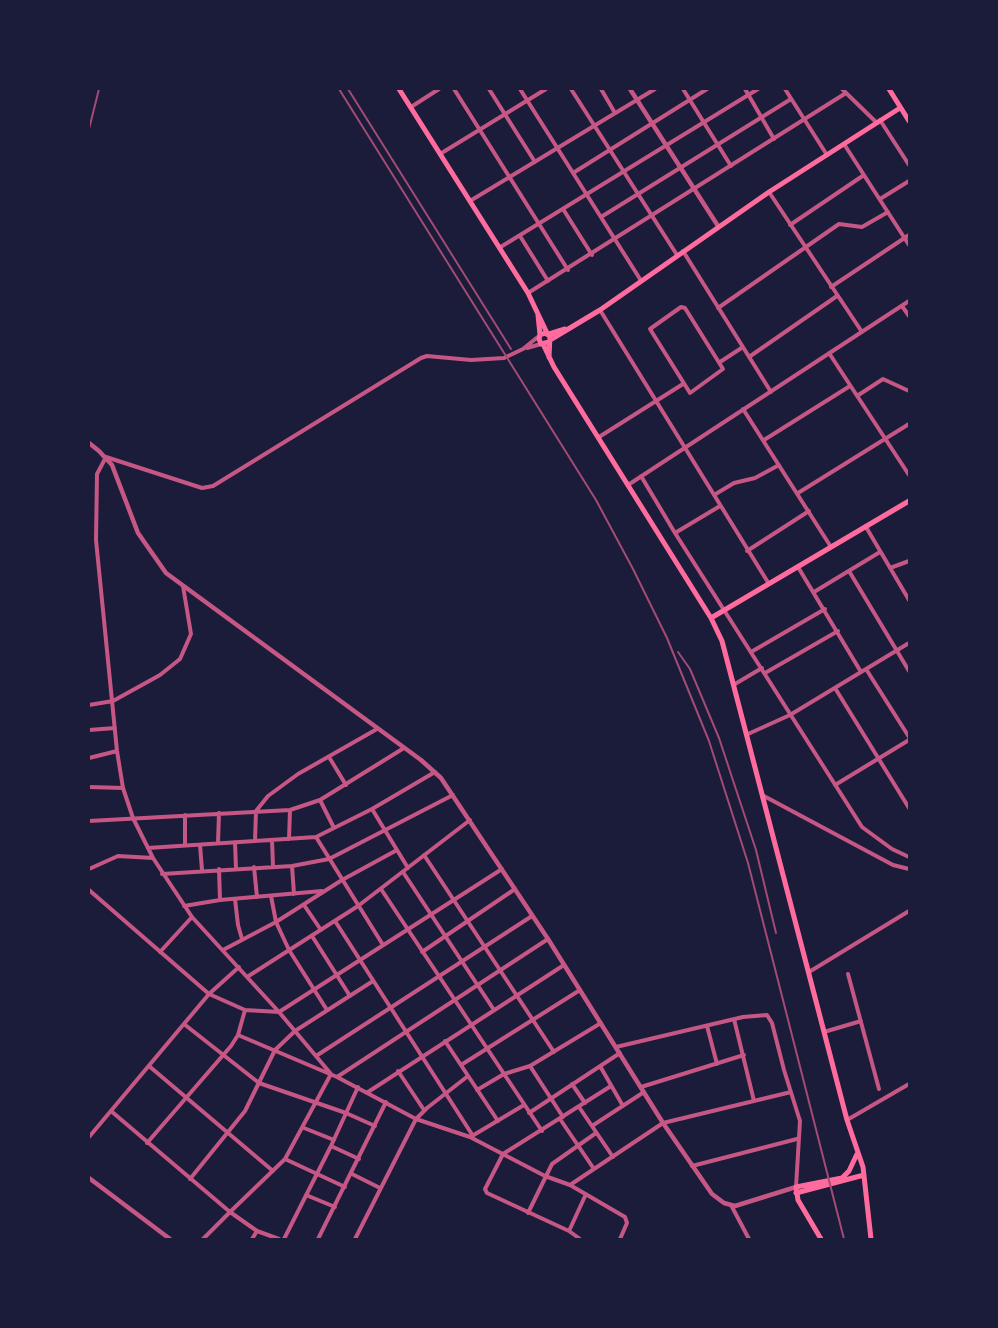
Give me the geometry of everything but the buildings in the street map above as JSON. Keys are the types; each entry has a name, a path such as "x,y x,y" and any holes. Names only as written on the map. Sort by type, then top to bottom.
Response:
{"main road":[{"path":"399,89 528,293 549,337 549,357"},
{"path":"889,89 900,108 907,114 909,121"},
{"path":"542,344 549,337 568,329 600,310 718,226 900,108"},
{"path":"538,314 542,344 549,357 711,618 722,641 735,684 847,1120 864,1175 870,1239"},
{"path":"540,335 549,337"},
{"path":"711,618 770,585 909,501"},
{"path":"796,1190 842,1178 849,1171 857,1154"},
{"path":"796,1190 864,1175"},
{"path":"796,1190 798,1200 821,1239"}],"street":[{"path":"411,107 439,89"},
{"path":"454,89 568,270"},
{"path":"489,89 535,162"},
{"path":"520,89 640,280"},
{"path":"440,154 546,89"},
{"path":"571,89 676,255"},
{"path":"601,89 615,113"},
{"path":"630,89 718,226"},
{"path":"470,201 655,89"},
{"path":"683,89 731,166"},
{"path":"573,172 706,89"},
{"path":"745,89 760,118 774,139"},
{"path":"499,248 758,89"},
{"path":"785,89 827,155"},
{"path":"842,89 879,122 909,165"},
{"path":"528,293 568,270 846,93"},
{"path":"600,217 791,99"},
{"path":"844,144 909,245"},
{"path":"790,224 864,175"},
{"path":"880,199 909,181"},
{"path":"769,192 862,332"},
{"path":"564,209 592,254"},
{"path":"718,308 839,224 862,227 888,212"},
{"path":"520,236 548,281"},
{"path":"831,287 904,237 909,236"},
{"path":"683,251 771,392"},
{"path":"749,357 837,296"},
{"path":"628,485 909,301"},
{"path":"902,306 909,316"},
{"path":"682,307 685,308 720,362 722,371 692,392 688,393 683,384 650,329 682,307"},
{"path":"600,310 747,551 770,585"},
{"path":"523,349 540,335"},
{"path":"106,458 202,488 213,486 421,358 427,356 470,360 504,358 523,349 542,344"},
{"path":"720,362 743,347"},
{"path":"829,353 909,475"},
{"path":"857,396 883,379 909,391"},
{"path":"599,437 683,384"},
{"path":"764,440 850,386"},
{"path":"743,409 831,547"},
{"path":"798,493 909,424"},
{"path":"89,444 106,458 120,480 138,533 166,573 435,772 453,794 548,939 663,1123 712,1194 731,1205 740,1205 796,1190 800,1121 770,1018 760,1015 734,1019 616,1047"},
{"path":"106,458 97,474 96,540 117,751 123,788 133,818 152,858 192,917 248,976 331,1074"},
{"path":"714,495 734,484 755,478 779,465"},
{"path":"641,476 675,534 865,830 909,857"},
{"path":"675,534 720,506"},
{"path":"747,551 809,512"},
{"path":"866,527 909,600"},
{"path":"89,540 96,540"},
{"path":"814,592 880,552"},
{"path":"890,568 909,561"},
{"path":"798,567 862,672"},
{"path":"849,571 909,670"},
{"path":"89,705 113,701 169,669 184,653 191,634 183,586"},
{"path":"751,652 824,609"},
{"path":"765,673 838,631"},
{"path":"748,734 790,715 909,643"},
{"path":"735,684 762,668"},
{"path":"835,785 909,738 866,669"},
{"path":"835,688 909,808"},
{"path":"89,730 116,728"},
{"path":"255,841 256,811 276,789 377,729"},
{"path":"89,821 290,810 320,800 404,748"},
{"path":"89,758 117,751"},
{"path":"329,756 346,785"},
{"path":"148,848 316,837 372,809 435,772"},
{"path":"89,787 123,788"},
{"path":"162,874 202,870 292,866 329,859 453,794"},
{"path":"762,795 892,865 909,869"},
{"path":"320,800 334,828"},
{"path":"372,809 408,868"},
{"path":"289,839 290,810"},
{"path":"218,843 219,813"},
{"path":"185,815 185,846"},
{"path":"248,976 358,906 470,820"},
{"path":"316,837 383,944"},
{"path":"272,840 274,866"},
{"path":"235,842 236,868"},
{"path":"200,844 202,870"},
{"path":"223,950 276,922 342,880 397,850"},
{"path":"89,869 118,856 152,858"},
{"path":"424,856 534,1019 554,1052"},
{"path":"292,866 294,894"},
{"path":"254,868 256,897"},
{"path":"219,869 220,900"},
{"path":"89,890 209,994 245,1010 279,1012 502,869"},
{"path":"403,872 494,1010"},
{"path":"381,889 542,1131"},
{"path":"422,952 515,889"},
{"path":"184,906 220,900 324,891"},
{"path":"271,896 276,922 289,950 326,1010"},
{"path":"235,899 238,925 242,939"},
{"path":"304,905 322,930"},
{"path":"808,972 909,911"},
{"path":"316,1056 532,916"},
{"path":"160,952 192,917"},
{"path":"335,921 471,1136"},
{"path":"312,936 350,996"},
{"path":"337,1077 548,939"},
{"path":"368,1092 564,965"},
{"path":"89,1137 209,994 239,967"},
{"path":"848,974 879,1089"},
{"path":"190,1179 249,1104 275,1050 294,1031 373,981"},
{"path":"461,1065 580,990"},
{"path":"148,1143 223,1056 238,1035 245,1010"},
{"path":"734,1019 754,1101"},
{"path":"824,1032 861,1021"},
{"path":"477,1090 504,1074 530,1066 601,1023"},
{"path":"184,1024 259,1083 346,1113 375,1126"},
{"path":"707,1026 717,1064"},
{"path":"238,1035 331,1074 416,1119 471,1136 545,1176 570,1185 625,1218 626,1226 620,1239"},
{"path":"445,1041 498,1120"},
{"path":"529,1112 620,1053"},
{"path":"641,1087 744,1055"},
{"path":"149,1066 273,1171"},
{"path":"530,1066 594,1169"},
{"path":"600,1066 623,1106"},
{"path":"398,1071 424,1110"},
{"path":"203,1239 285,1160 304,1128 331,1074"},
{"path":"355,1239 416,1119 424,1110 468,1076"},
{"path":"572,1084 585,1103"},
{"path":"847,1120 909,1084"},
{"path":"580,1239 569,1231 528,1213 486,1191 486,1187 503,1154 611,1086"},
{"path":"284,1239 334,1140 358,1087"},
{"path":"592,1126 644,1092"},
{"path":"570,1185 663,1123 791,1092"},
{"path":"318,1239 352,1174 386,1102"},
{"path":"471,1136 524,1105"},
{"path":"579,1107 612,1157"},
{"path":"110,1111 230,1212 257,1230 279,1239"},
{"path":"304,1128 334,1140"},
{"path":"528,1213 545,1176 556,1159 596,1133"},
{"path":"692,1166 798,1139"},
{"path":"331,1146 359,1159"},
{"path":"285,1160 345,1187"},
{"path":"352,1174 380,1188"},
{"path":"89,1178 170,1239"},
{"path":"569,1231 586,1194"},
{"path":"306,1195 335,1207"},
{"path":"731,1205 749,1239"},
{"path":"252,1239 257,1230"}],"railway":[{"path":"89,129 99,89"},
{"path":"339,89 596,500 667,638 709,741 748,863 844,1239"},
{"path":"348,89 511,349"},
{"path":"678,652 690,669 719,738 756,850 776,933"}]}
